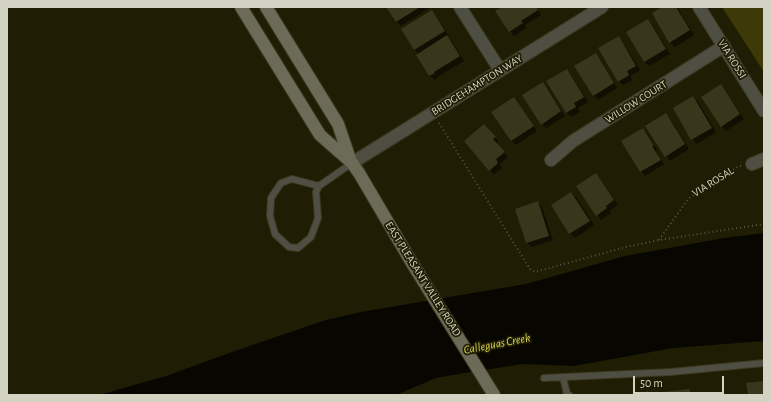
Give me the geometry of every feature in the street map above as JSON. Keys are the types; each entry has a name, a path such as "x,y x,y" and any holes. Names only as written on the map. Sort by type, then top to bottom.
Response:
{"main road":[{"name":"EAST PLEASANT VALLEY ROAD","path":"241,7 320,135 352,163"},
{"name":"EAST PLEASANT VALLEY ROAD","path":"266,7 338,124 352,163 493,393"}],"street":[{"path":"460,7 500,70"},
{"name":"BRIDGEHAMPTON WAY","path":"352,163 602,7"},
{"name":"VIA ROSSI","path":"699,7 764,111"},
{"name":"WILLOW COURT","path":"551,160 573,141 724,46"},
{"path":"752,164 764,158"}],"lane":[{"path":"319,186 292,179 281,183 271,198 270,216 275,234 289,247 298,248 311,237 318,218 316,192 319,186 352,163"},
{"path":"544,378 671,372 764,363"},
{"path":"563,377 567,394 569,395"}],"path":[{"path":"433,113 530,269 535,272 626,247 660,240 764,224"},
{"name":"VIA ROSAL","path":"660,240 689,198 739,166 752,164"}],"shaded area":[{"path":"722,7 764,7 764,72"}],"water":[{"name":"Calleguas Creek","path":"764,233 764,341 673,348 574,366 523,364 436,378 396,395 99,395 166,376 326,320 361,312 526,284 625,256 724,238"}],"building":[{"path":"386,7 420,7 396,22"},
{"path":"502,7 536,7 538,10 521,21 523,23 509,32 495,11"},
{"path":"662,7 676,7 690,30 669,43 652,13"},
{"path":"432,10 445,31 414,50 401,29"},
{"path":"648,19 666,49 644,62 626,32"},
{"path":"447,35 460,56 429,76 416,55"},
{"path":"619,36 636,66 627,71 629,75 618,82 598,48"},
{"path":"596,53 614,83 593,96 574,66"},
{"path":"567,69 584,97 574,103 576,107 566,113 546,81"},
{"path":"543,82 561,111 541,125 522,95"},
{"path":"721,84 740,114 721,127 701,97"},
{"path":"693,96 712,128 691,140 673,108"},
{"path":"514,97 534,126 511,141 491,112"},
{"path":"666,113 685,144 665,157 645,126"},
{"path":"484,124 496,137 493,139 505,152 496,159 498,163 489,171 464,141"},
{"path":"643,128 661,160 640,172 621,141"},
{"path":"596,173 614,200 606,206 607,208 596,216 576,186"},
{"path":"571,192 590,221 569,234 551,205"},
{"path":"538,201 549,236 526,243 515,209"},
{"path":"764,381 764,395 748,395 746,383"},
{"path":"690,389 691,395 663,395 663,392"},
{"path":"648,391 649,395 636,395"}]}
